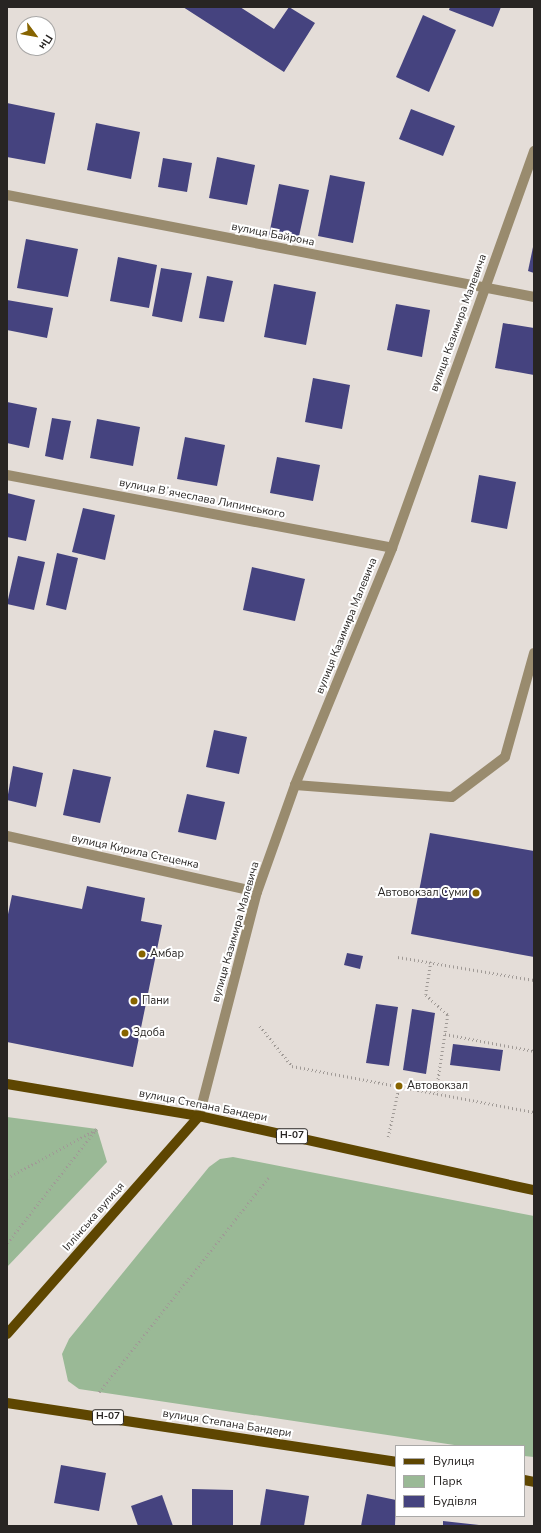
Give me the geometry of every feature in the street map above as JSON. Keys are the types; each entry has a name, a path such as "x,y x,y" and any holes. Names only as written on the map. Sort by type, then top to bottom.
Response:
{"main road":[{"name":"вулиця Степана Бандери","path":"7,1084 199,1116 534,1190"},
{"name":"Іллінська вулиця","path":"7,1334 199,1116"},
{"name":"вулиця Степана Бандери","path":"7,1402 395,1462"}],"street":[{"name":"вулиця Казимира Малевича","path":"199,1116 258,892 295,785 392,548 534,151"},
{"name":"вулиця Байрона","path":"7,195 534,297"},
{"name":"вулиця Вʼячеслава Липинського","path":"7,475 392,548"},
{"path":"295,785 452,797 505,757 534,653"},
{"name":"вулиця Кирила Стеценка","path":"7,836 258,892"}],"path":[{"path":"398,956 534,980"},
{"path":"431,962 426,995 448,1015 436,1094"},
{"path":"260,1026 292,1066 534,1112"},
{"path":"446,1034 534,1050"},
{"path":"384,1157 399,1086"},
{"path":"7,1178 97,1129 7,1244"},
{"path":"99,1392 268,1178"}],"green space":[{"path":"7,1117 97,1129 107,1162 7,1267"},
{"path":"233,1157 534,1216 534,1457 525,1456 525,1445 454,1445 79,1389 68,1381 62,1354 69,1339 209,1167 220,1159"}],"building":[{"path":"183,7 240,7 274,29 289,7 315,23 284,72"},
{"path":"450,7 501,7 493,27 449,10"},
{"path":"423,15 456,30 429,92 396,77"},
{"path":"7,103 55,113 45,164 7,157"},
{"path":"411,109 455,126 443,156 399,139"},
{"path":"96,123 140,132 131,179 87,170"},
{"path":"217,157 255,165 247,205 209,198"},
{"path":"163,158 192,163 187,192 158,187"},
{"path":"330,175 365,182 353,243 318,236"},
{"path":"279,184 309,190 298,241 269,235"},
{"path":"26,239 78,249 68,297 17,288"},
{"path":"533,247 534,248 534,273 528,271"},
{"path":"118,257 157,265 149,308 110,301"},
{"path":"161,268 192,273 182,322 152,316"},
{"path":"207,276 233,281 224,322 199,318"},
{"path":"274,284 316,292 306,345 264,337"},
{"path":"7,300 53,308 47,338 7,330"},
{"path":"396,304 430,310 422,357 387,350"},
{"path":"503,323 534,328 534,375 495,368"},
{"path":"313,378 350,385 342,429 305,422"},
{"path":"7,402 37,408 29,448 7,443"},
{"path":"52,418 71,421 63,460 45,456"},
{"path":"97,419 140,427 133,466 90,458"},
{"path":"185,437 225,445 217,486 177,479"},
{"path":"277,457 320,465 313,501 270,493"},
{"path":"479,475 516,482 507,529 471,522"},
{"path":"7,493 35,500 26,541 7,537"},
{"path":"83,508 115,515 105,560 72,552"},
{"path":"57,553 78,558 66,610 46,605"},
{"path":"18,556 45,562 34,610 7,604"},
{"path":"252,567 305,579 295,621 243,610"},
{"path":"214,730 247,737 239,774 206,767"},
{"path":"13,766 43,773 36,807 7,800"},
{"path":"73,769 111,777 100,823 63,815"},
{"path":"187,794 225,802 216,840 178,832"},
{"name":"Автовокзал Суми","path":"430,833 534,851 534,957 411,934"},
{"path":"87,886 145,898 141,921 162,925 133,1067 7,1042 7,919 12,895 82,909"},
{"path":"347,953 363,956 360,969 344,965"},
{"path":"376,1004 398,1007 389,1066 366,1063"},
{"path":"412,1009 435,1013 426,1074 403,1070"},
{"path":"453,1044 503,1050 500,1071 450,1065"},
{"path":"61,1465 106,1473 99,1511 54,1503"},
{"path":"192,1489 233,1490 233,1525 192,1525"},
{"path":"266,1489 309,1496 304,1526 260,1526"},
{"path":"367,1494 395,1500 395,1526 361,1526"},
{"path":"162,1495 173,1526 138,1526 131,1506"},
{"path":"443,1521 479,1525 479,1526 443,1526"}],"place":[{"name":"Автовокзал Суми","path":"476,893"},
{"name":"Амбар","path":"142,954"},
{"name":"Пани","path":"134,1001"},
{"name":"Здоба","path":"125,1033"},
{"name":"Автовокзал","path":"399,1086"}]}
